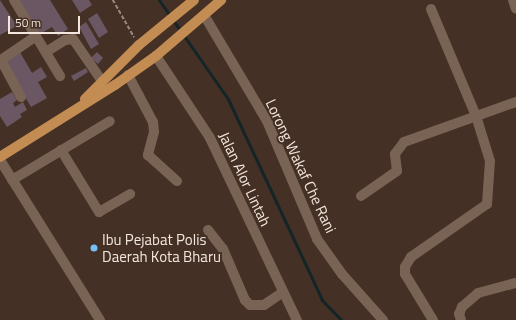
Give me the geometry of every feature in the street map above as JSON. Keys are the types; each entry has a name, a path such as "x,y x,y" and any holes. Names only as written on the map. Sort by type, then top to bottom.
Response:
{"main road":[{"path":"76,108 139,45 194,0"},
{"path":"0,157 158,54 221,0"}],"street":[{"path":"14,0 60,76"},
{"path":"513,0 516,9"},
{"path":"432,9 476,116 490,161 487,204 411,257 404,269 433,320"},
{"name":"Lorong Wakaf Che Rani","path":"204,15 267,121 317,239 342,274 383,320"},
{"path":"21,97 1,60 36,36"},
{"path":"46,52 65,40 72,39 102,81"},
{"name":"Jalan Alor Lintah","path":"158,54 210,138 282,293 297,320"},
{"path":"128,74 153,122 154,132 148,155 177,182"},
{"path":"361,196 397,171 395,154 404,142 516,102"},
{"path":"12,180 110,121"},
{"path":"61,150 99,212 130,194"},
{"path":"0,160 100,320"},
{"path":"208,230 222,249 245,300 250,305 264,305 282,293"},
{"path":"461,320 459,314 462,307 478,293 516,283"}],"path":[{"path":"113,0 139,45"}],"building":[{"path":"0,0 17,26 0,35"},
{"path":"19,0 50,0 68,29 58,36 52,27 40,34"},
{"path":"72,0 89,0 92,5 80,13"},
{"path":"97,13 108,32 99,38 88,19"},
{"path":"86,22 99,44 91,49 79,27"},
{"path":"20,52 32,73 41,67 47,77 38,82 47,98 31,107 4,61"},
{"path":"97,52 103,58 98,64 91,58"},
{"path":"86,68 88,72 74,81 71,76"},
{"path":"12,92 17,100 13,103 15,107 23,102 27,110 20,114 22,117 7,127 0,116 0,99"}],"waterway":[{"path":"159,0 228,99 322,300 341,320"}],"place":[{"name":"Ibu Pejabat Polis Daerah Kota Bharu","path":"94,248"}]}
